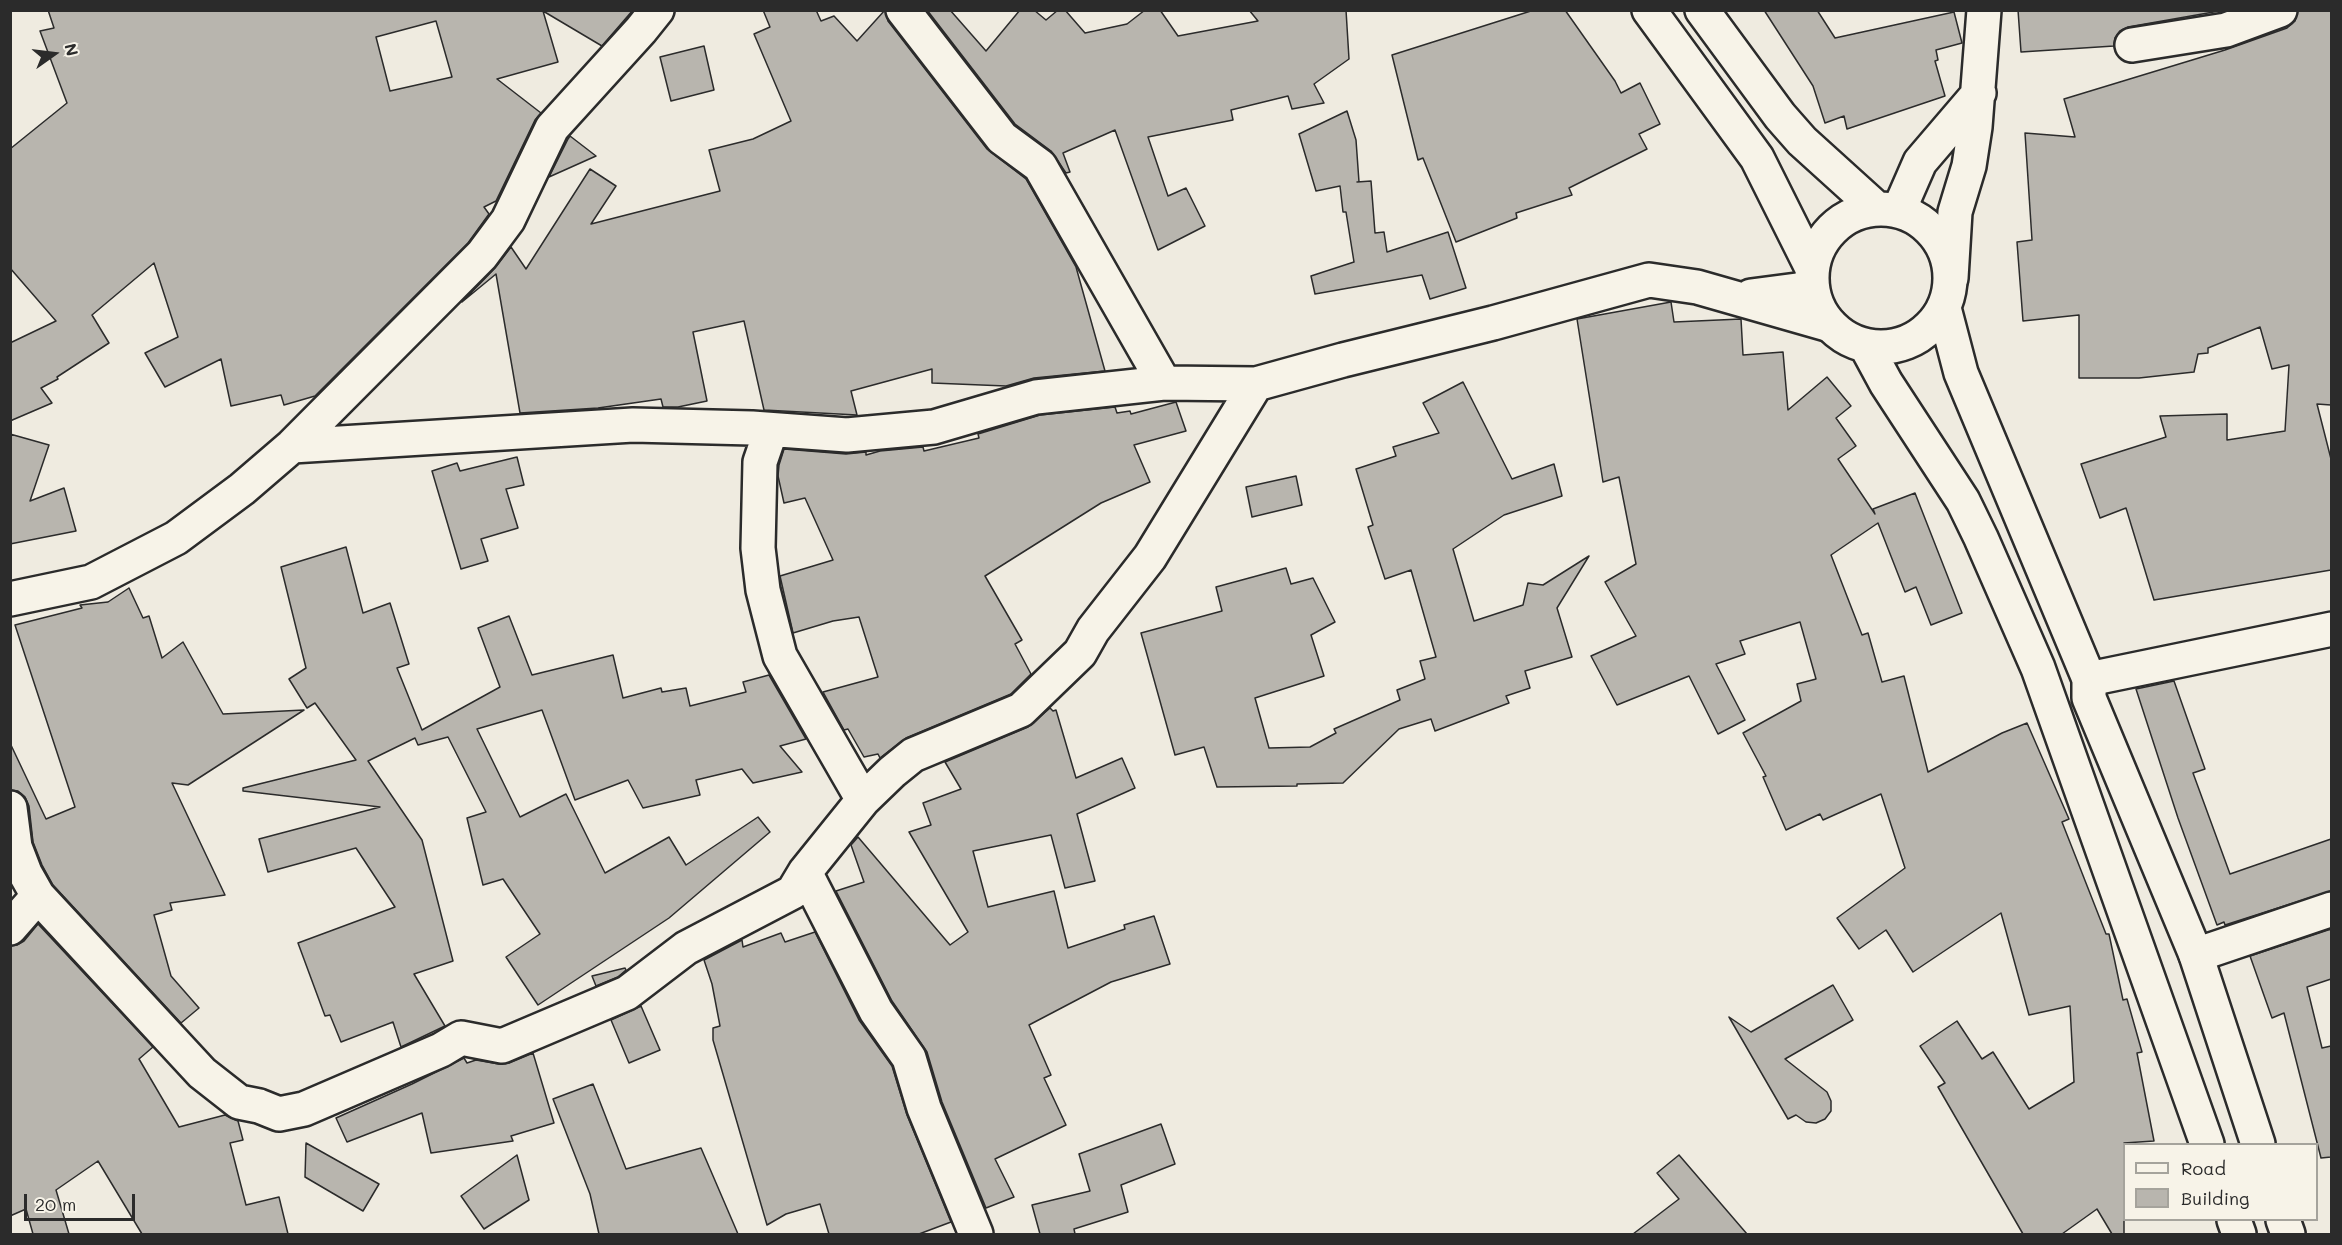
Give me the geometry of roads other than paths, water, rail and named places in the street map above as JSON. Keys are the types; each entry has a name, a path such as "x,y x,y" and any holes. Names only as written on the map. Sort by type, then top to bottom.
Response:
{"main road":[{"path":"10,599 91,582 176,538 242,489 292,446 482,255 508,220 552,128 634,39 657,10"},
{"path":"903,10 1002,138 1040,166 1164,383"},
{"path":"1648,10 1757,158 1812,278 1818,307 1830,325 1847,338 1866,346 1890,347 1911,341 1930,327 1947,293 1956,212 1969,166 1979,93 1984,10"},
{"path":"1702,10 1779,116 1802,141 1888,209 1920,220 1936,236 1947,256 1947,293 1960,373 2089,679 2089,698 2196,955 2258,1143"},
{"path":"2132,45 2226,30 2280,10"},
{"path":"1812,278 1819,245 1833,227 1853,213 1888,209 1920,162 1979,93"},
{"path":"1740,298 1812,278"},
{"path":"292,446 633,425 771,429 847,435 934,427 1036,397 1164,383 1256,384 1493,323 1648,280 1697,287 1830,325"},
{"path":"1866,346 1886,383 1963,501 2038,668 2207,1143"},
{"path":"10,808 15,847 24,873 38,896 202,1073 239,1102 259,1106 279,1114 304,1109 441,1050 461,1038 502,1046 627,993 686,948 793,892 805,872 863,800 913,755 1021,710 1080,653 1093,630 1150,557 1256,384"},
{"path":"771,429 760,462 758,548 763,590 780,657 863,800"},
{"path":"2089,679 2331,629"},
{"path":"805,872 876,1011 909,1058 924,1108 976,1234"},
{"path":"10,928 38,896"},
{"path":"2196,955 2331,909"}]}
